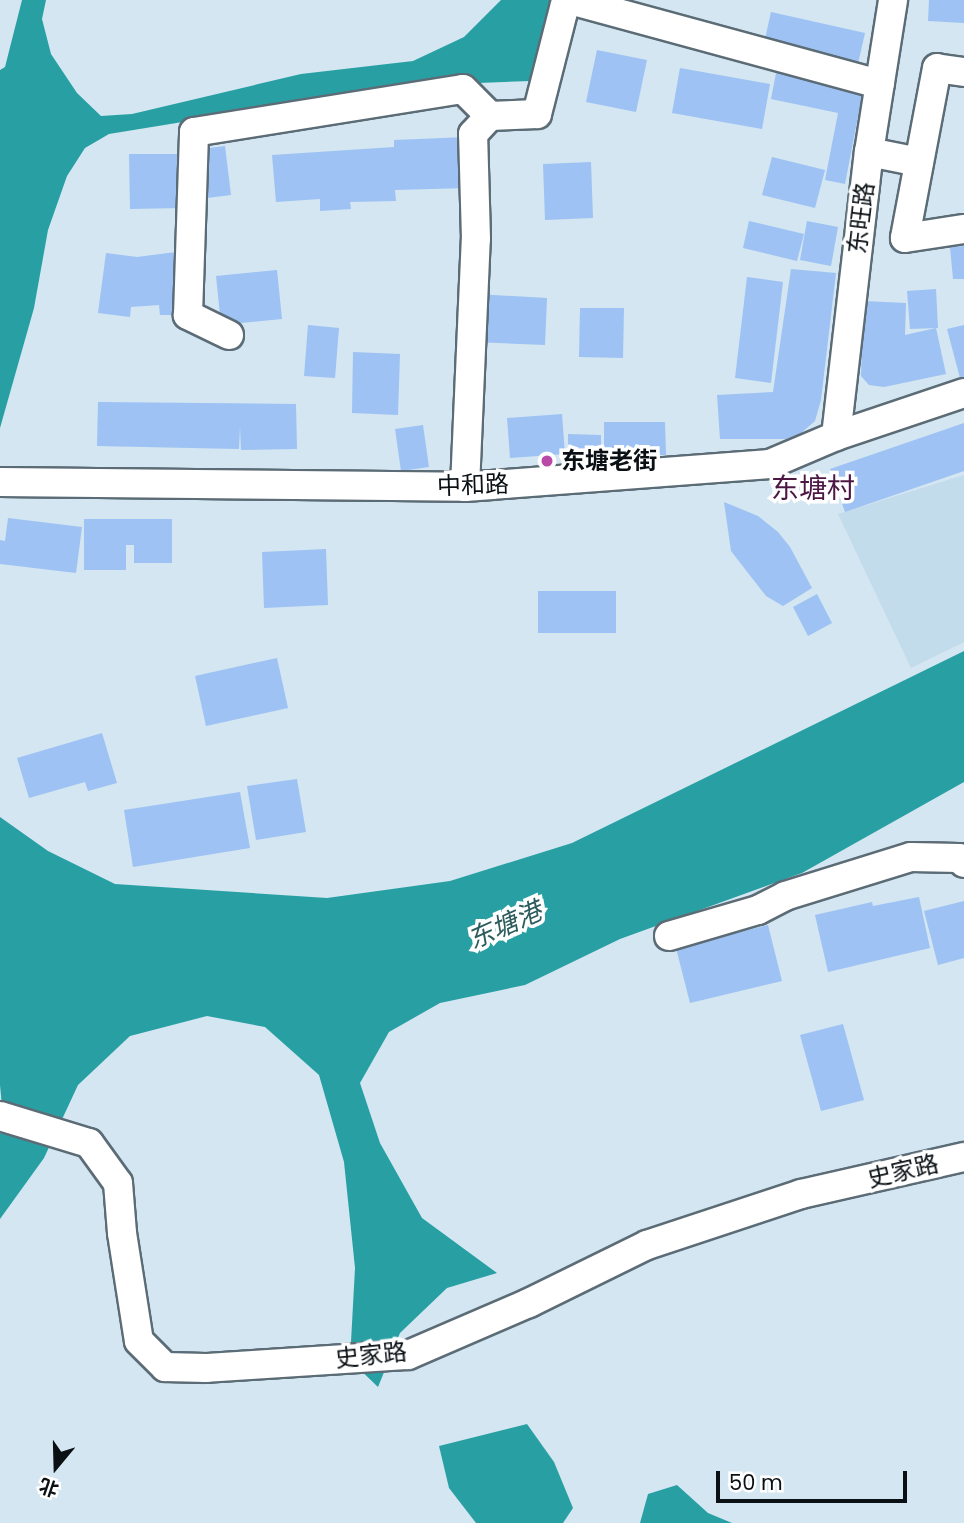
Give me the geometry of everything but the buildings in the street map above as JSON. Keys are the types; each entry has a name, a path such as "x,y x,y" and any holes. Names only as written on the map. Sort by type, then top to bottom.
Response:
{"street":[{"path":"465,487 476,239 473,134 490,116 537,114 568,0 880,83"},
{"name":"东旺路","path":"836,436 869,152 893,0"},
{"path":"964,72 937,68 905,237 964,229"},
{"path":"229,335 188,314 194,132 463,89 490,116"},
{"path":"869,152 919,162"},
{"name":"中和路","path":"5,483 465,487 770,464 836,436 964,393"},
{"path":"669,936 758,910 785,895 911,857 959,858 964,863"},
{"name":"史家路","path":"0,1116 89,1143 118,1183 122,1233 139,1341 165,1367 206,1368 408,1355 529,1303 647,1245 801,1194 964,1157"}],"shaded area":[{"path":"964,475 964,642 911,668 838,514"}],"water":[{"path":"22,0 46,0 42,19 51,54 77,93 101,116 132,114 301,74 413,61 464,37 501,0 550,0 530,81 453,84 347,95 109,134 85,148 67,176 48,230 34,308 0,428 0,70 5,67"},
{"name":"东塘港","path":"964,651 964,782 802,873 620,939 525,985 440,1003 389,1032 360,1083 380,1143 422,1218 497,1273 447,1288 400,1333 378,1387 350,1360 355,1268 344,1162 319,1075 265,1027 207,1016 130,1036 78,1085 44,1158 0,1219 0,1134 4,1128 0,1085 0,817 48,851 115,884 327,898 450,881 572,843"},
{"path":"527,1424 554,1462 573,1508 563,1523 476,1523 449,1488 439,1446"},
{"path":"677,1485 708,1513 732,1523 640,1523 648,1494"}],"place":[{"name":"东塘老街","path":"547,461"}],"district":[{"name":"东塘村","path":"813,489"}]}
